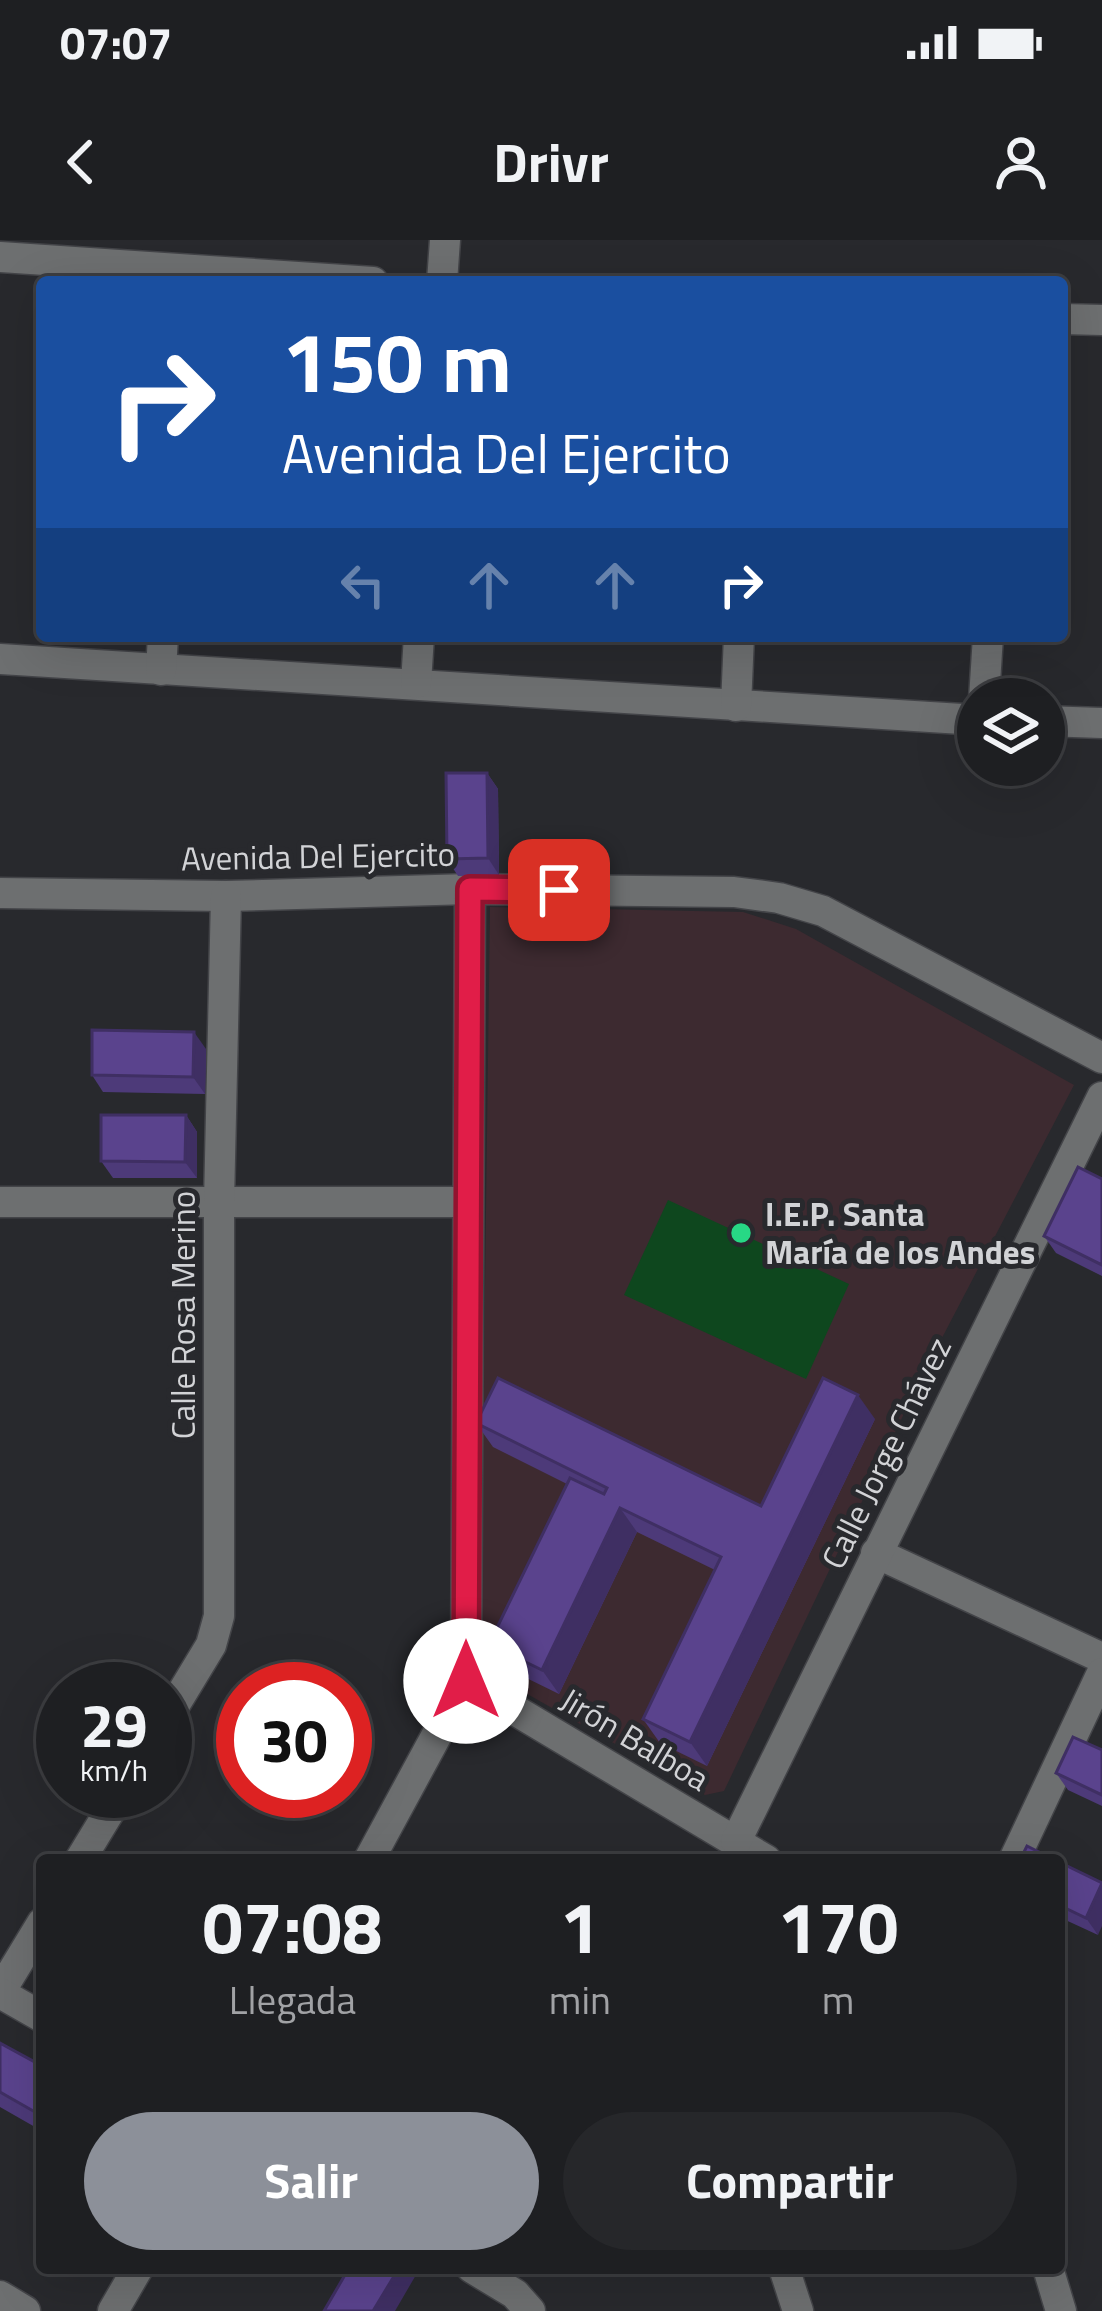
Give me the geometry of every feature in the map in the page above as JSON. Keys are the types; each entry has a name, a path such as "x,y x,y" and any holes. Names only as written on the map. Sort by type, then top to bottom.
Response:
{"street":[{"path":"442,276 445,240"},
{"path":"0,257 187,275"},
{"path":"1068,320 1102,320"},
{"path":"161,670 163,642"},
{"path":"416,683 419,642"},
{"path":"736,706 740,642"},
{"path":"985,678 988,642"},
{"path":"0,659 957,719"},
{"path":"1065,722 1102,723"},
{"path":"372,1854 466,1681 470,889"},
{"name":"Avenida Del Ejercito","path":"0,893 226,896 470,889 734,892 779,898 823,911 1102,1058"},
{"name":"Calle Rosa Merino","path":"192,1676 211,1645 219,1616 219,1202 226,896"},
{"name":"Calle Jorge Chávez","path":"736,1841 1102,1097"},
{"path":"0,1202 467,1202"},
{"path":"876,1553 1102,1658"},
{"path":"1017,1854 1102,1673"},
{"name":"Jirón Balboa","path":"466,1681 757,1854"},
{"path":"84,1854 106,1818"},
{"path":"36,1933 0,1993 36,2014"},
{"path":"113,2311 135,2274"},
{"path":"482,2274 515,2294 530,2311"},
{"path":"779,2274 776,2289 784,2311"},
{"path":"783,2274 798,2311"},
{"path":"1050,2274 1061,2311"},
{"path":"0,2296 25,2311"}],"shaded area":[{"name":"I.E.P. Santa María de los Andes","path":"490,907 743,912 796,929 1074,1085 920,1380 724,1791 705,1795 480,1667"}],"green space":[{"path":"668,1200 849,1284 806,1379 624,1295"}],"building":[{"path":"446,773 487,773 488,858 447,859"},
{"path":"92,1030 194,1032 193,1077 92,1075"},
{"path":"101,1115 186,1115 185,1162 101,1161"},
{"path":"1078,1167 1102,1179 1102,1265 1044,1236"},
{"path":"498,1378 761,1506 823,1378 858,1395 690,1742 643,1719 721,1557 620,1508 542,1670 489,1644 570,1478 604,1494 607,1488 476,1423"},
{"path":"1073,1737 1102,1750 1102,1795 1056,1773"},
{"path":"1065,1865 1102,1883 1086,1918 1065,1908"},
{"path":"0,2043 36,2063 36,2113 0,2092"},
{"path":"346,2274 395,2274 373,2311 324,2311"}],"place":[{"name":"I.E.P. Santa María de los Andes","path":"741,1233"}],"route":[{"path":"466,1681 470,889 559,890"}]}
